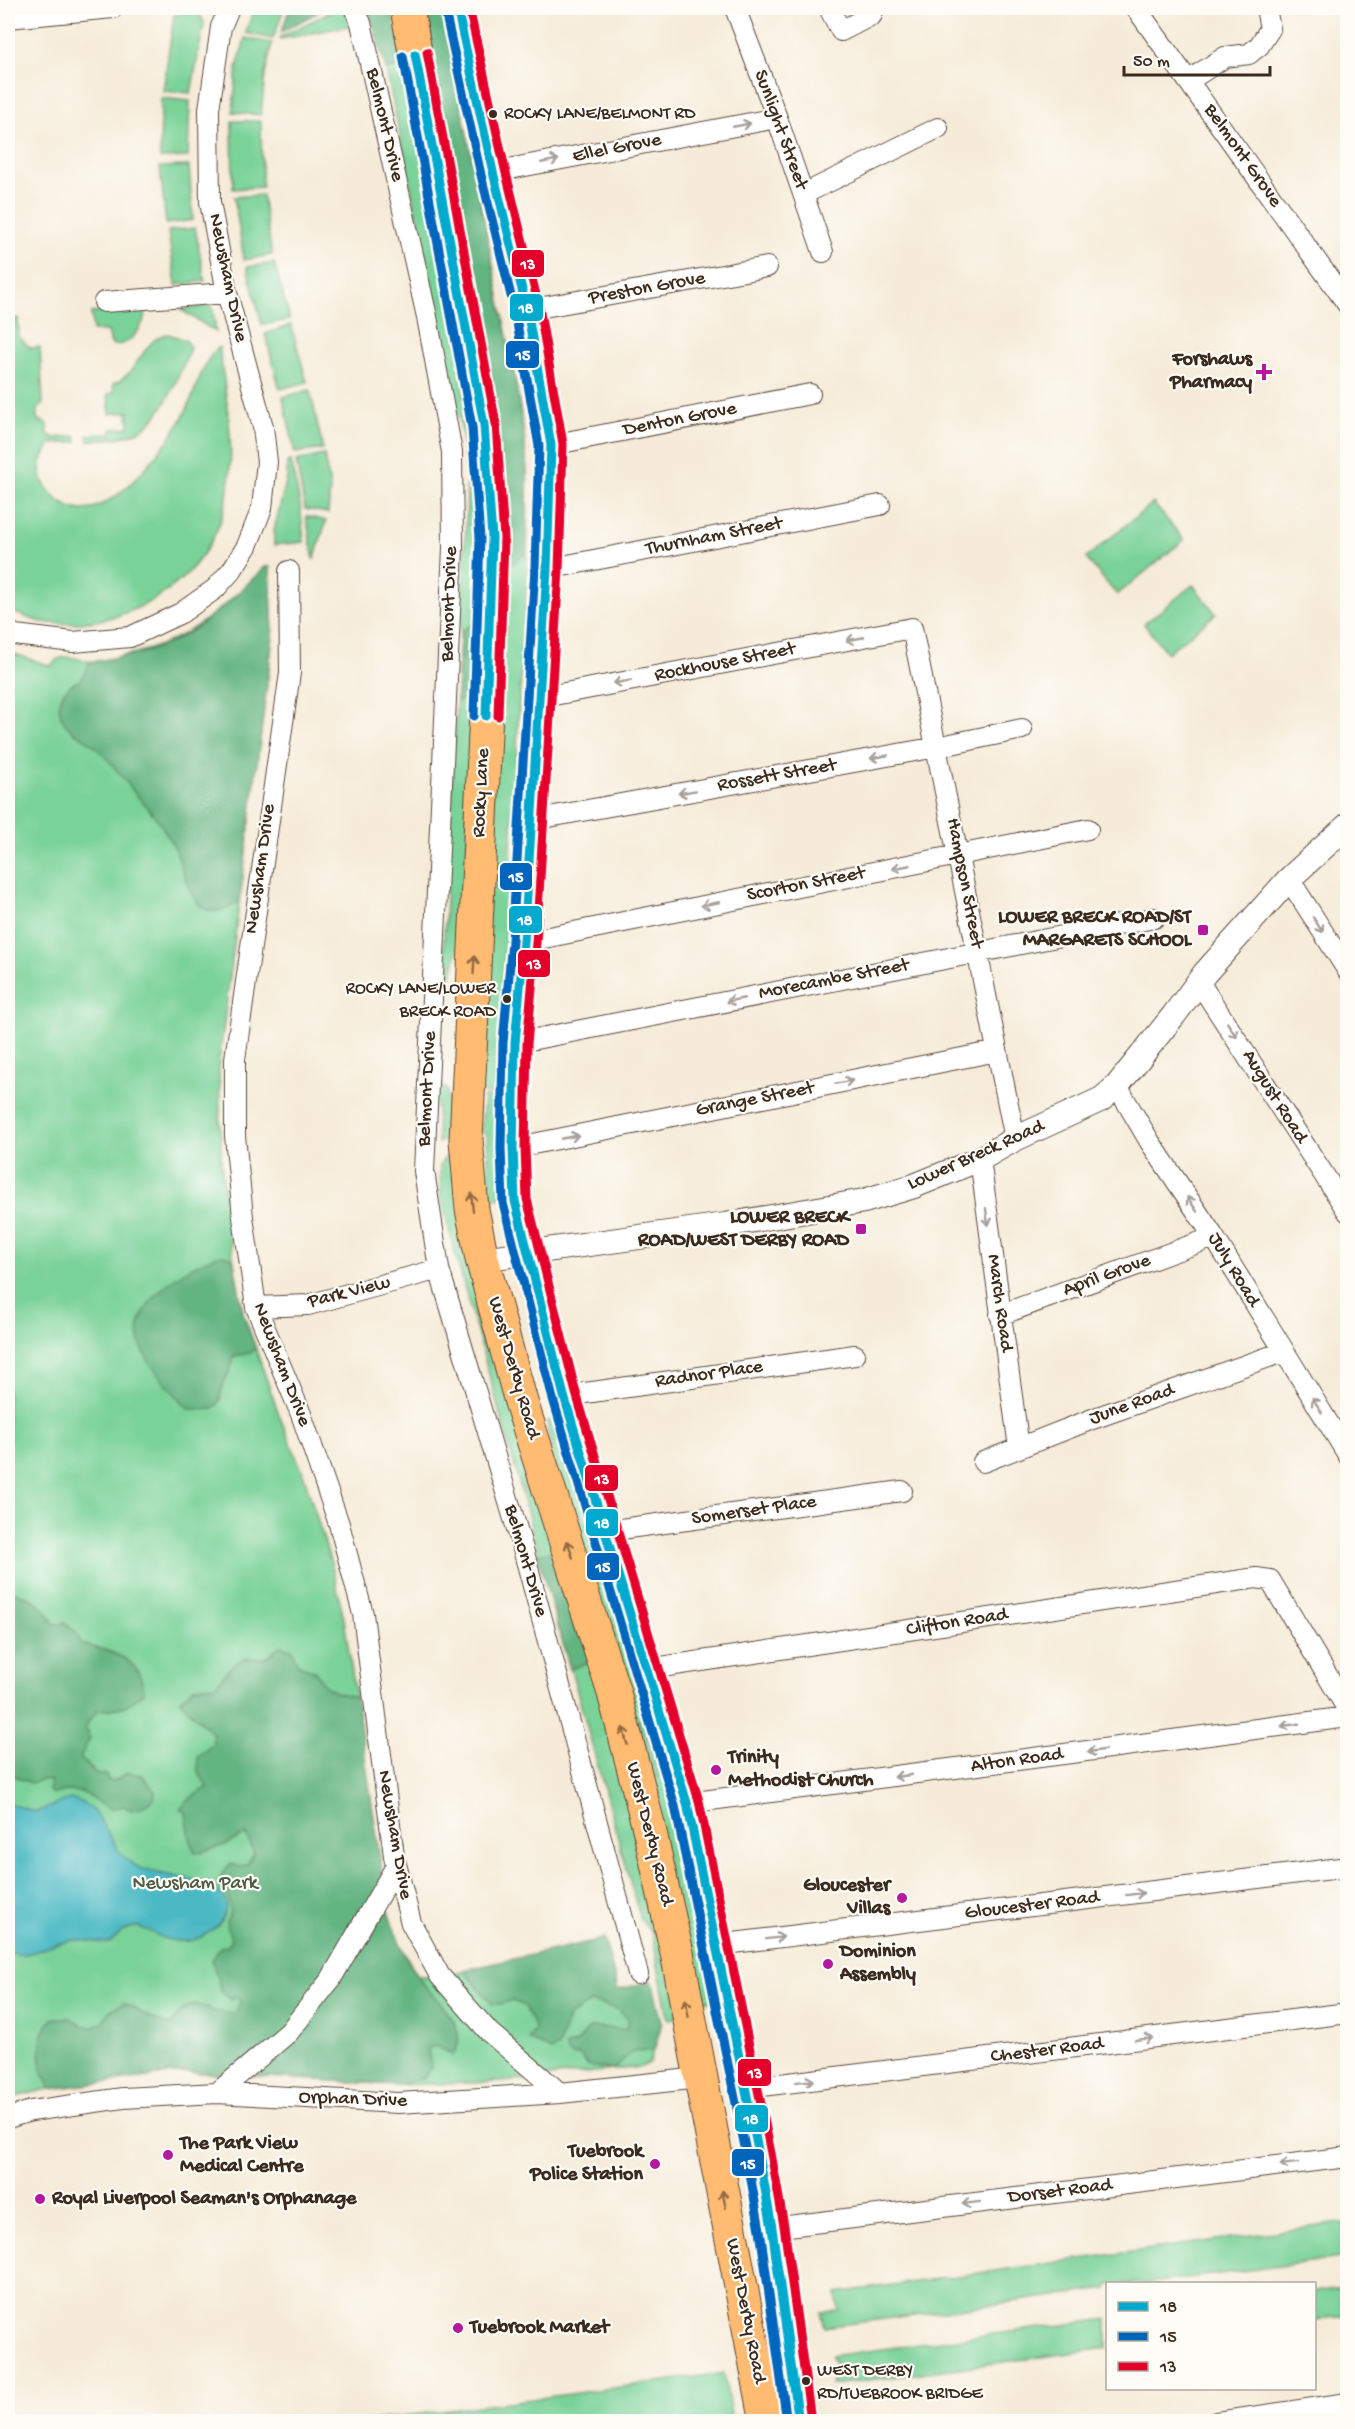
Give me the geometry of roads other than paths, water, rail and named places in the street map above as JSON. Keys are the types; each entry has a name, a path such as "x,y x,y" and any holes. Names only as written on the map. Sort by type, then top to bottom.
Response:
{"highway":[{"name":"Rocky Lane","path":"407,8 484,425 492,538 466,1140 472,1209 482,1260"},
{"path":"457,8 493,172 527,310 551,445 547,569 532,820 515,1043 513,1148 515,1201 527,1252"},
{"name":"West Derby Road","path":"527,1252 564,1396 687,1803 747,2088 772,2228 799,2421"},
{"name":"West Derby Road","path":"482,1260 522,1402 617,1704 649,1828 675,1942 767,2421"},
{"path":"700,2078 747,2088"}],"street":[{"path":"8,18 113,8"},
{"name":"Newsham Drive","path":"8,631 15,635 73,642 130,637 181,613 215,589 232,570 247,546 262,508 267,461 262,427 227,292 210,202 208,109 221,27 229,8"},
{"name":"Belmont Drive","path":"354,8 361,23 427,316 452,452 453,548 424,1171 439,1269 523,1549 638,1974"},
{"name":"Sunlight Street","path":"735,8 777,118 823,252"},
{"path":"829,8 841,31 872,15"},
{"name":"Belmont Grove","path":"1136,8 1347,305"},
{"path":"1188,81 1225,57 1249,54 1259,46 1270,29 1266,8"},
{"name":"Ellel Grove","path":"493,172 777,118"},
{"path":"804,194 938,128"},
{"name":"Preston Grove","path":"527,310 767,267"},
{"path":"104,302 227,292"},
{"name":"Denton Grove","path":"551,445 810,394"},
{"name":"Thurnham Street","path":"547,569 880,505"},
{"name":"Newsham Drive","path":"289,571 290,672 235,1059 235,1136 244,1228 256,1307 301,1414 339,1524 363,1614 396,1866 411,1923 440,1976 489,2032 560,2093"},
{"name":"Rockhouse Street","path":"538,698 912,628"},
{"name":"Hampson Street","path":"912,628 1015,1139"},
{"name":"Rossett Street","path":"532,820 937,747 1022,729"},
{"name":"Lower Breck Road","path":"482,1260 725,1225 864,1201 914,1186 980,1159 1015,1139 1102,1099 1116,1086 1199,982 1289,879 1347,825"},
{"name":"Scorton Street","path":"524,942 1088,829"},
{"path":"1289,879 1347,971"},
{"name":"Morecambe Street","path":"515,1043 1154,918"},
{"name":"August Road","path":"1199,982 1347,1212"},
{"name":"Grange Street","path":"513,1148 997,1051"},
{"name":"July Road","path":"1116,1086 1214,1238 1347,1455"},
{"name":"March Road","path":"980,1159 1019,1448"},
{"name":"April Grove","path":"1000,1315 1214,1238"},
{"name":"Park View","path":"256,1307 308,1305 439,1269"},
{"name":"June Road","path":"983,1462 1283,1352"},
{"name":"Radnor Place","path":"564,1396 855,1355"},
{"name":"Somerset Place","path":"606,1531 902,1491"},
{"name":"Clifton Road","path":"648,1669 1256,1578 1270,1581 1279,1593 1347,1710"},
{"name":"Alton Road","path":"687,1803 1347,1717"},
{"path":"217,2093 289,2032 331,1979 396,1866"},
{"name":"Gloucester Road","path":"717,1945 1347,1867"},
{"name":"Chester Road","path":"747,2088 1347,2013"},
{"name":"Orphan Drive","path":"8,2118 31,2111 123,2098 217,2093 398,2103 560,2093 700,2078"},
{"name":"Dorset Road","path":"772,2228 1347,2157"},
{"path":"1217,2421 1347,2403"}],"water":[{"path":"70,1799 82,1802 91,1809 118,1850 136,1866 160,1874 199,1881 220,1893 227,1903 220,1922 214,1929 197,1939 177,1941 133,1927 122,1932 110,1943 76,1940 58,1943 25,1954 8,1952 8,1803 36,1812"}],"place":[{"name":"ROCKY LANE/BELMONT RD","path":"493,114"},
{"name":"Forshaws Pharmacy","path":"1264,372"},
{"name":"LOWER BRECK ROAD/ST MARGARETS SCHOOL","path":"1203,930"},
{"name":"ROCKY LANE/LOWER BRECK ROAD","path":"507,999"},
{"name":"LOWER BRECK ROAD/WEST DERBY ROAD","path":"861,1229"},
{"name":"Trinity Methodist Church","path":"716,1770"},
{"name":"Gloucester Villas","path":"902,1898"},
{"name":"Dominion Assembly","path":"828,1964"},
{"name":"The Park View Medical Centre","path":"168,2155"},
{"name":"Tuebrook Police Station","path":"655,2164"},
{"name":"Royal Liverpool Seaman's Orphanage","path":"40,2199"},
{"name":"Tuebrook Market","path":"458,2328"},
{"name":"WEST DERBY RD/TUEBROOK BRIDGE","path":"806,2381"}],"park label":[{"name":"Newsham Park","path":"195,1884"}]}
